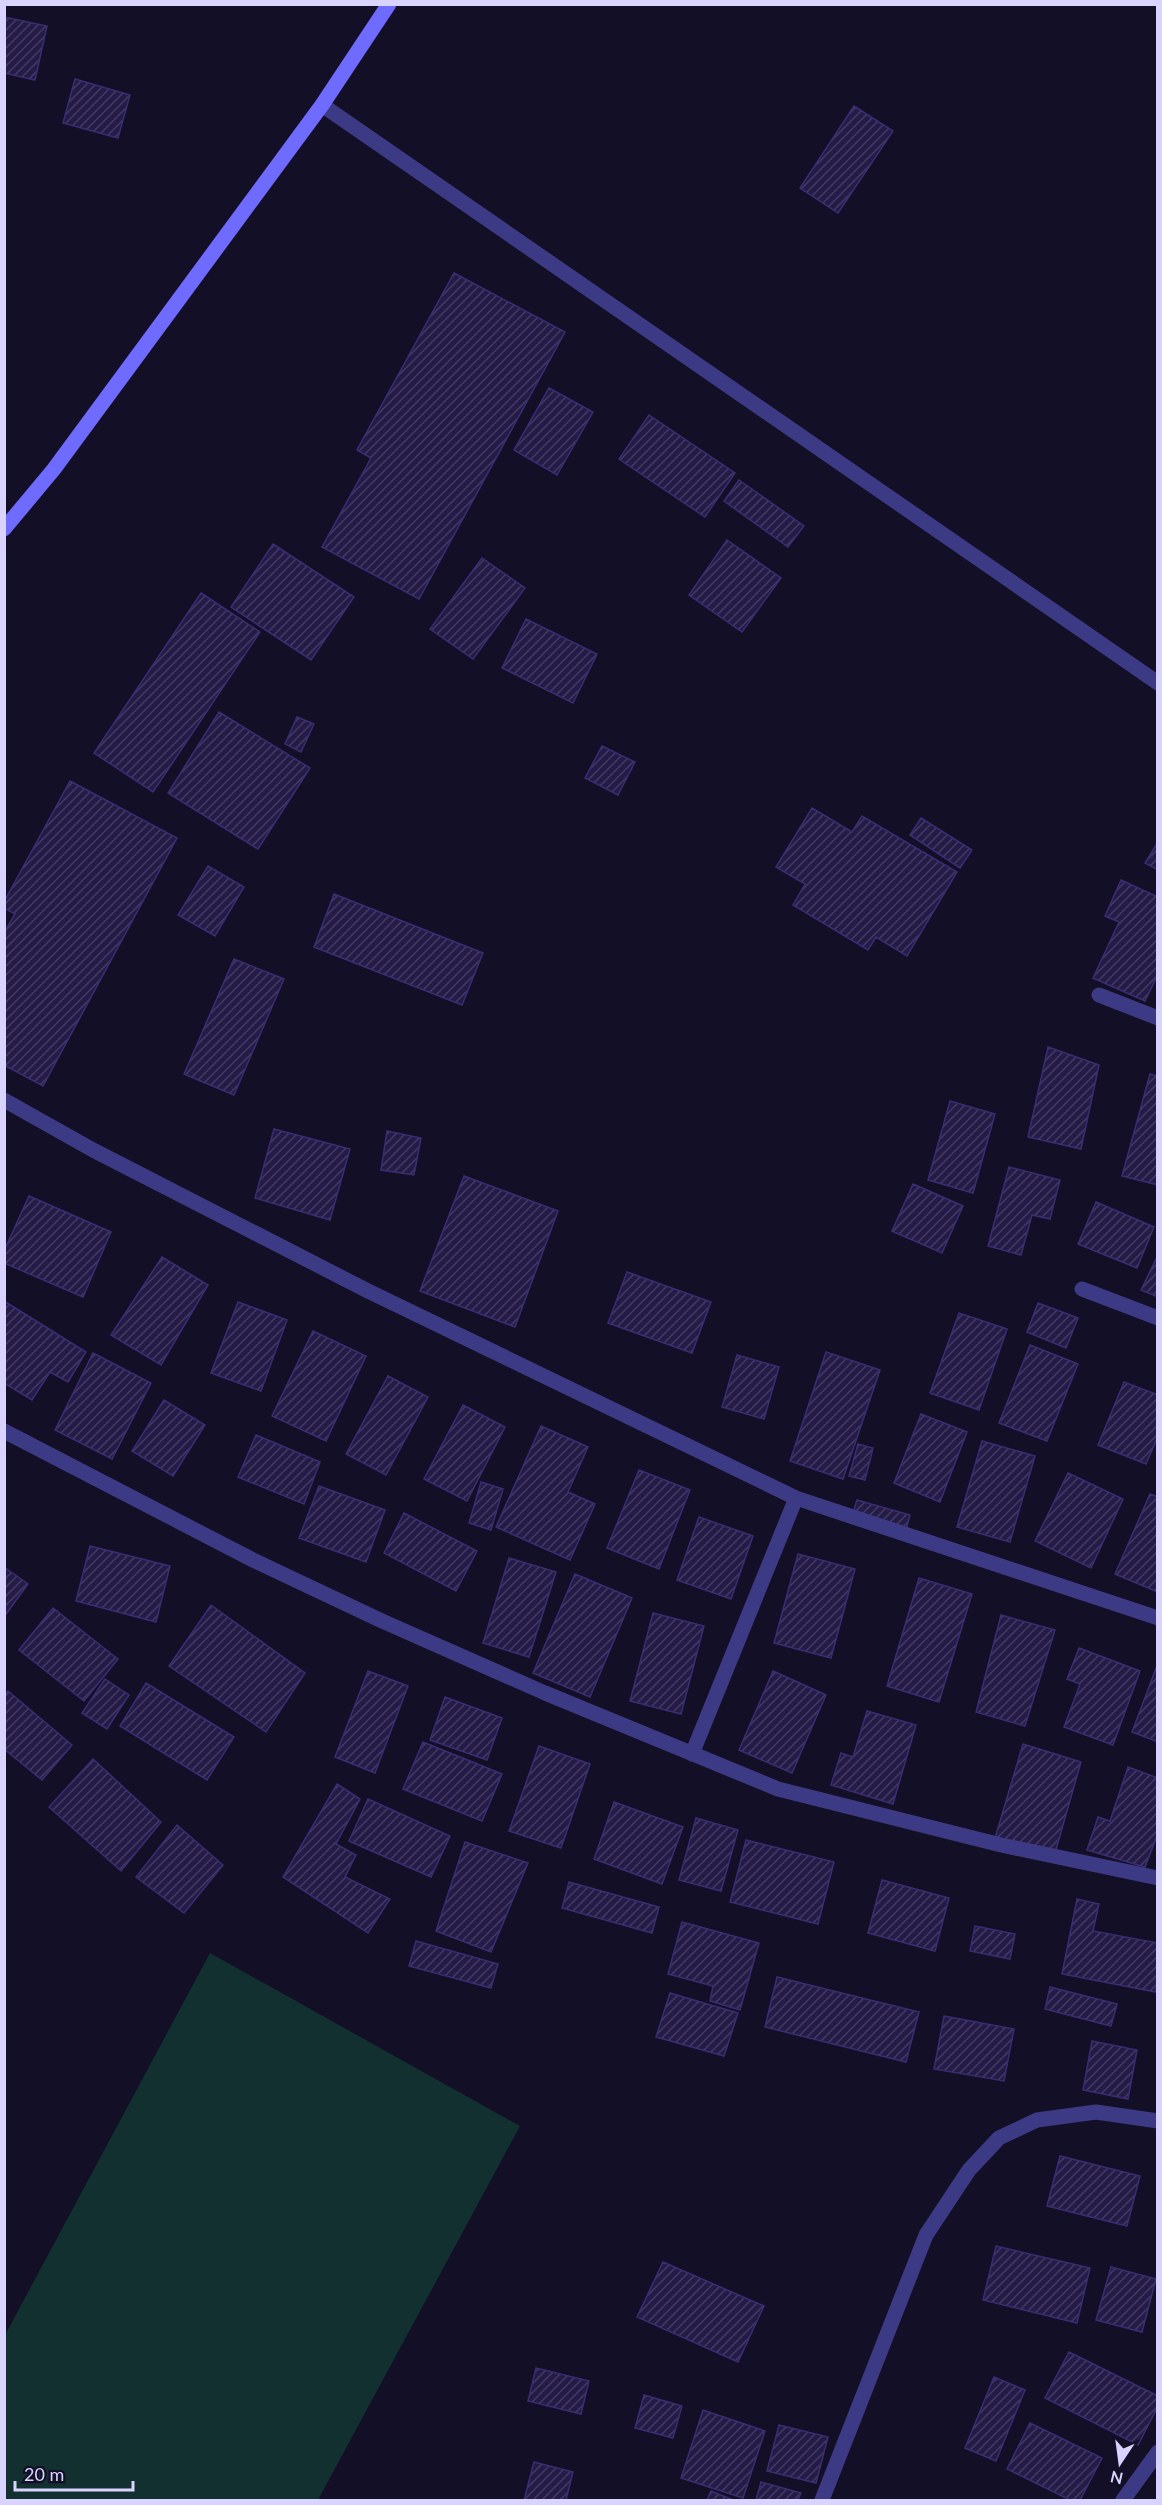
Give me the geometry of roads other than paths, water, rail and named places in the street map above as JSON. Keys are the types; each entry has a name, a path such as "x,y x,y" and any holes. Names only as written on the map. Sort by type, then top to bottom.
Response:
{"street":[{"path":"4,529 61,460 322,105 389,4"},
{"path":"322,105 1158,683"},
{"path":"1100,995 1158,1018"},
{"path":"4,1100 93,1150 368,1291 796,1498 1158,1618"},
{"path":"1082,1289 1158,1318"},
{"path":"4,1431 264,1566 523,1683 778,1789 1001,1845 1158,1878"},
{"path":"692,1754 796,1498"},
{"path":"822,2500 926,2235 969,2170 999,2138 1037,2120 1096,2112 1158,2121"},
{"path":"1123,2500 1158,2452"}]}
